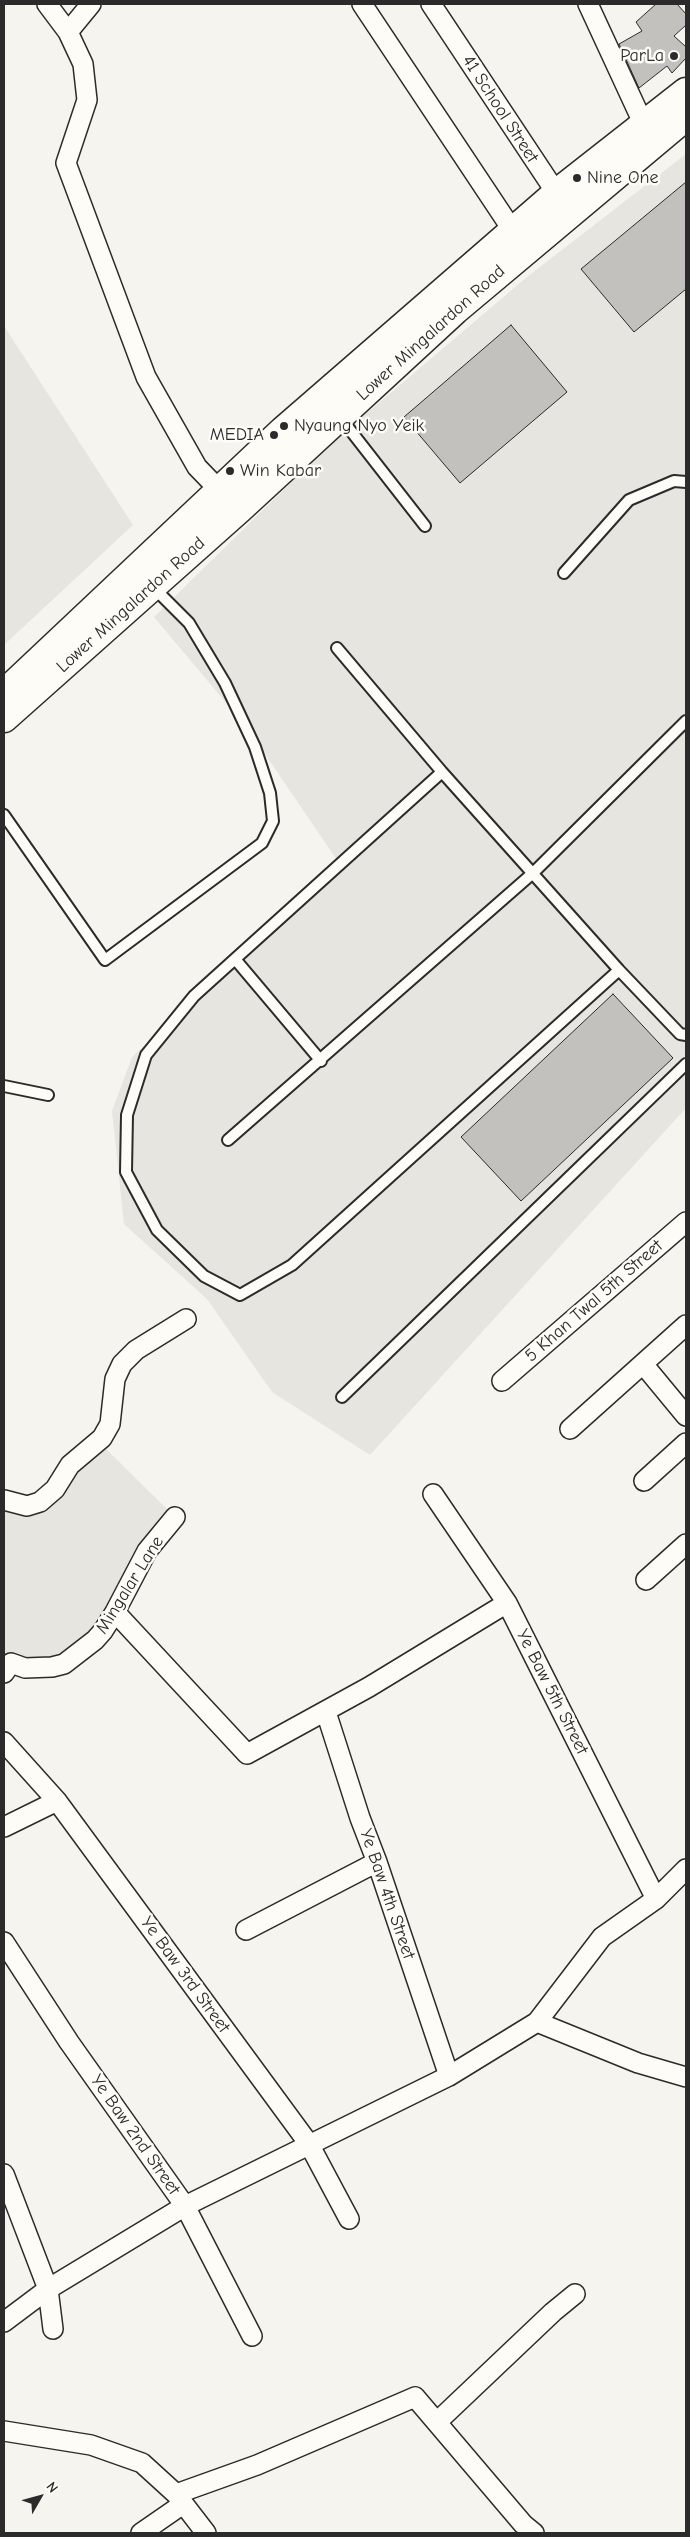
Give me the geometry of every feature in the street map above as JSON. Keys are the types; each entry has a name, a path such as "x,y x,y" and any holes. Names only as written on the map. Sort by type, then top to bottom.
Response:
{"main road":[{"name":"Lower Mingalardon Road","path":"4,718 145,577 219,490 331,406 519,240 651,132 686,92"},
{"name":"Lower Mingalardon Road","path":"651,132 686,116"},
{"name":"Lower Mingalardon Road","path":"4,694 145,577 239,509 331,406"}],"street":[{"path":"48,4 68,32 83,64 87,100 66,163 146,377 196,467 239,509"},
{"path":"68,32 91,4"},
{"path":"362,4 519,240"},
{"name":"41 School Street","path":"432,4 563,204"},
{"path":"588,4 651,132"},
{"name":"5 Khan Twal 5th Street","path":"502,1381 686,1222"},
{"path":"4,1500 27,1506 40,1502 55,1488 70,1465 102,1438 110,1424 115,1379 122,1364 136,1350 186,1319"},
{"path":"570,1429 686,1325"},
{"path":"643,1364 686,1416"},
{"path":"644,1481 686,1443"},
{"name":"Ye Baw 5th Street","path":"433,1494 507,1604 656,1899"},
{"name":"Mingalar Lane","path":"4,1673 11,1663 25,1668 52,1668 64,1664 104,1631 147,1551 175,1517"},
{"path":"646,1580 686,1544"},
{"path":"115,1612 247,1754 326,1712 507,1604"},
{"name":"Ye Baw 4th Street","path":"326,1712 360,1818 377,1862 449,2076"},
{"name":"Ye Baw 3rd Street","path":"4,1742 57,1801 309,2144 349,2219"},
{"path":"4,1827 57,1801"},
{"path":"246,1930 377,1862"},
{"path":"4,2322 48,2289 185,2206 449,2076 537,2022 602,1937 656,1899 686,1869"},
{"name":"Ye Baw 2nd Street","path":"4,1942 69,2042 185,2206 252,2336"},
{"path":"537,2022 638,2063 686,2077"},
{"path":"4,2174 48,2289 53,2329"},
{"path":"437,2422 553,2312 575,2294"},
{"path":"141,2533 179,2499 415,2397 523,2524 534,2533"},
{"path":"4,2431 91,2445 142,2462 179,2499 206,2533"}],"lane":[{"path":"331,406 425,526"},
{"path":"564,573 629,500 674,481 686,482"},
{"path":"4,815 106,960 262,843 272,820 270,793 255,747 224,683 189,623 145,577"},
{"path":"337,648 442,772 619,970 680,1034 686,1035"},
{"path":"228,1140 533,872 686,721"},
{"path":"442,772 194,996 146,1055 127,1115 126,1172 156,1230 204,1276 240,1295 292,1266 619,970"},
{"path":"235,959 320,1061"},
{"path":"342,1397 686,1064"},
{"path":"4,1086 48,1095"}],"shaded area":[{"path":"686,154 686,1108 370,1455 272,1392 207,1299 124,1224 112,1111 132,1057 341,866 248,729 154,617 327,447 527,277"},
{"path":"4,326 133,525 4,645"},
{"path":"101,1444 175,1517 115,1612 71,1660 11,1663 4,1657 4,1489 15,1493 37,1507"}],"building":[{"path":"656,4 677,4 686,14 686,25 674,36 686,47 686,58 672,73 667,66 639,88 619,44 642,31 636,22"},
{"path":"686,182 686,289 634,332 581,269"},
{"path":"511,325 567,392 460,483 404,417"},
{"path":"613,994 673,1058 521,1201 461,1137"}],"place":[{"name":"ParLa","path":"674,56"},
{"name":"Nine One","path":"577,178"},
{"name":"Nyaung Nyo Yeik","path":"284,426"},
{"name":"MEDIA","path":"274,435"},
{"name":"Win Kabar","path":"230,471"}]}
